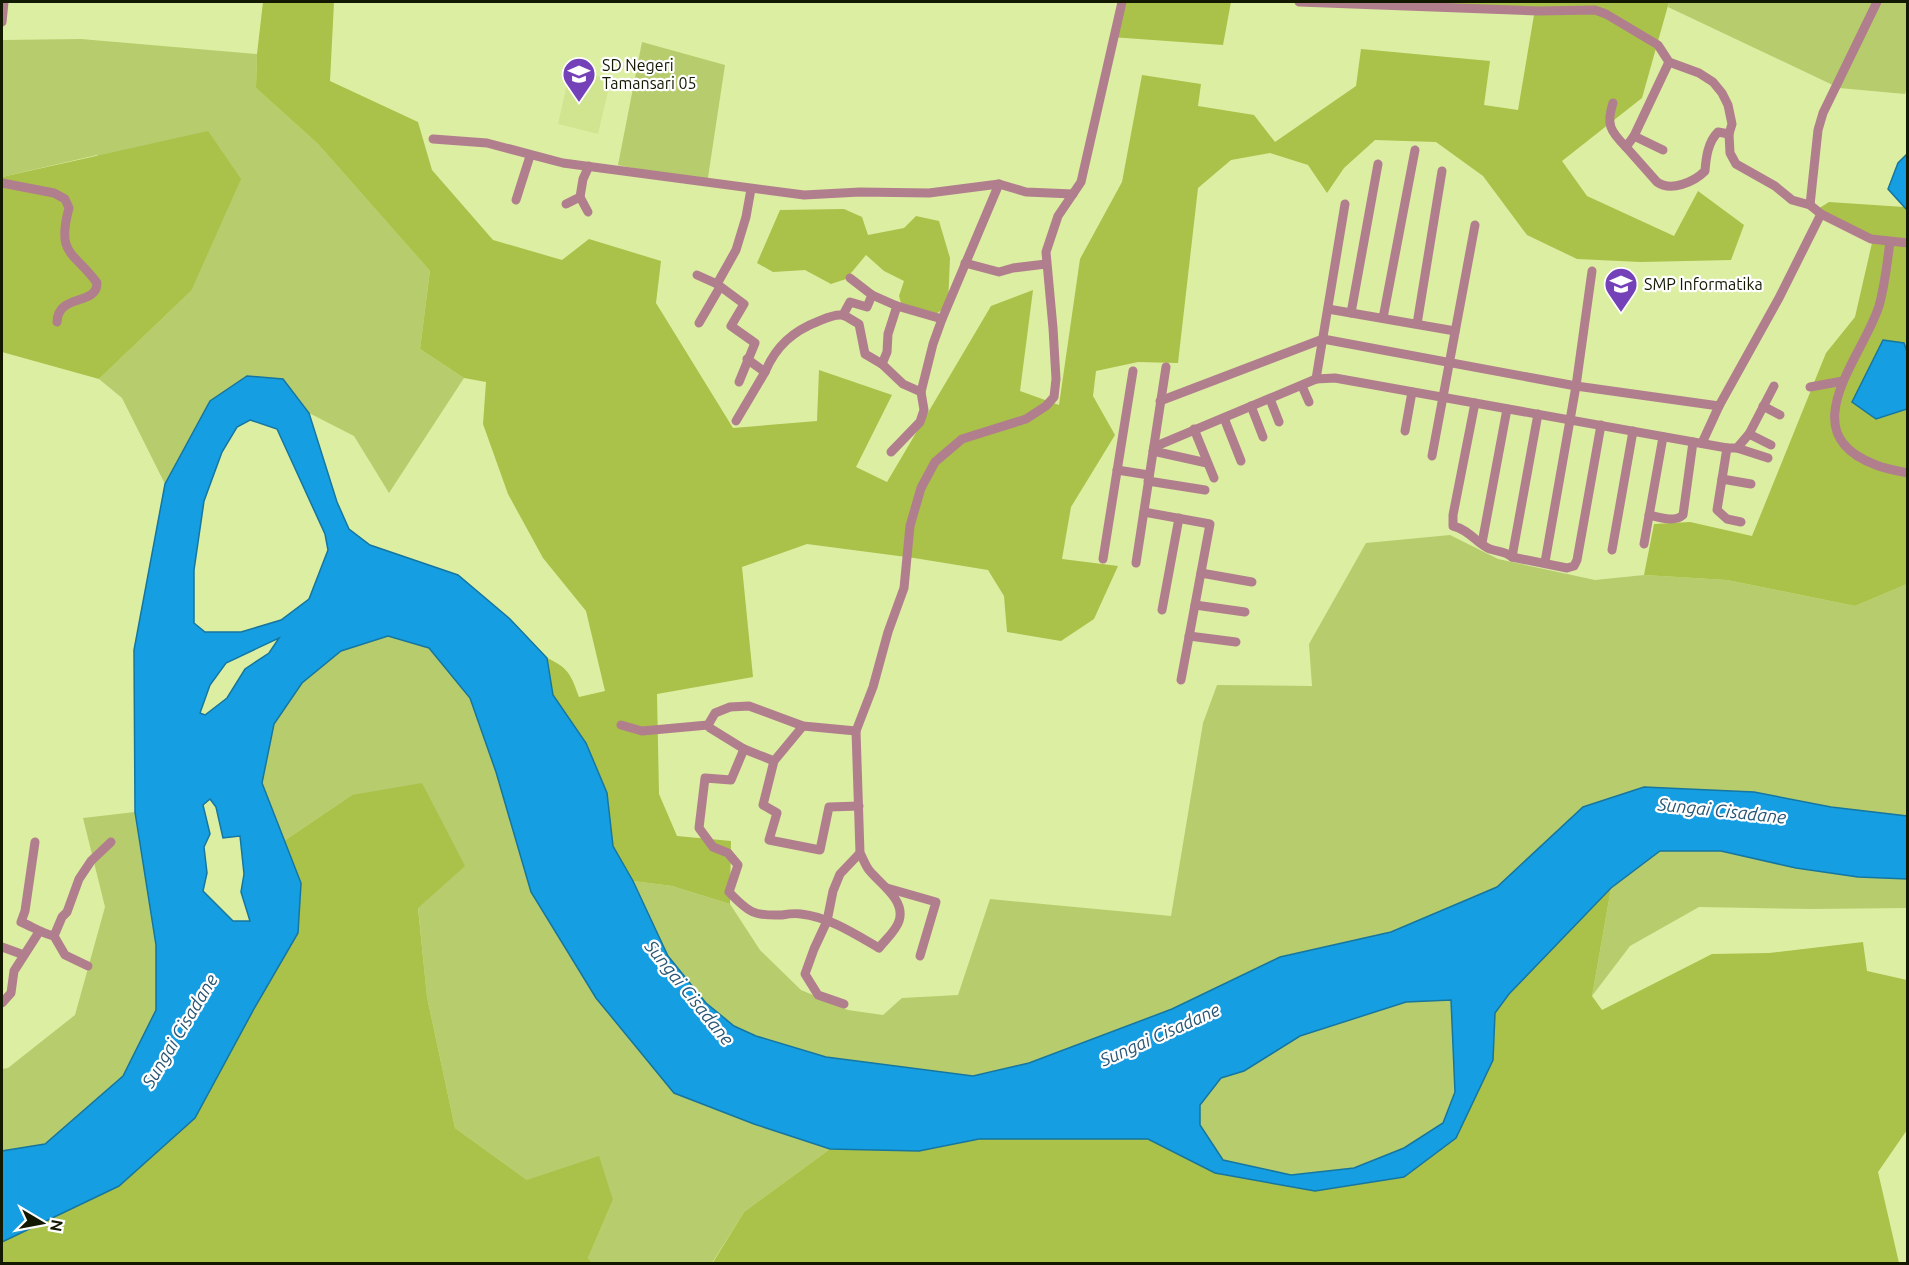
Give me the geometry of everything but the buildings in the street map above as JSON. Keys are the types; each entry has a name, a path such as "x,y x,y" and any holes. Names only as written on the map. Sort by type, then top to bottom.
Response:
{"street":[{"path":"2,22 4,2"},
{"path":"744,748 731,780 705,778 700,818 699,828 713,847 728,853 738,865 729,892 741,905 760,916 801,914 827,921 850,931 879,948 898,924 900,918 898,904 868,869 860,853 856,731 873,687 888,632 904,588 910,526 926,476 935,462 962,440 1026,419 1046,406 1054,397 1056,379 1046,252 1058,216 1082,182 1122,2"},
{"path":"1299,2 1538,11 1595,10 1623,23 1658,45 1670,62 1700,73 1713,82 1728,105 1732,124 1729,134 1730,153 1736,164 1775,186 1792,200 1810,205 1821,214 1871,239 1908,243"},
{"path":"1810,205 1818,130 1823,113 1877,2"},
{"path":"1626,147 1634,136 1670,62"},
{"path":"1613,103 1609,117 1612,132 1662,186 1685,184 1701,175 1705,171 1706,156 1714,136 1718,132 1729,134"},
{"path":"1634,136 1663,150"},
{"path":"433,139 487,143 563,163 804,195 860,192 929,193 999,184 1026,192 1073,194"},
{"path":"1383,318 1415,150"},
{"path":"516,200 530,156"},
{"path":"1351,313 1378,164"},
{"path":"588,212 580,197 583,179 590,166"},
{"path":"1417,324 1442,171"},
{"path":"2,183 54,193 65,199 69,208 64,226 69,254 97,283 97,290 93,294 64,305 57,314 57,322"},
{"path":"891,452 920,422 924,410 921,392 942,319 999,184"},
{"path":"699,323 736,250 746,217 751,189"},
{"path":"566,204 580,197"},
{"path":"1316,379 1345,204"},
{"path":"1649,514 1669,519 1679,519 1683,515 1698,443 1779,298 1821,214"},
{"path":"1432,456 1475,225"},
{"path":"1890,242 1879,307 1843,381 1835,404 1834,424 1844,444 1862,459 1877,466 1908,473"},
{"path":"965,263 999,272 1046,264"},
{"path":"1545,562 1576,386 1592,271"},
{"path":"697,275 719,286 744,304 731,326 755,343 739,382"},
{"path":"850,278 872,295 897,306 942,319"},
{"path":"843,315 850,302 867,307 872,295"},
{"path":"882,364 887,352 888,334 897,306"},
{"path":"1328,309 1455,331"},
{"path":"736,421 772,356 787,338 801,328 835,315 843,315 859,324 865,354 882,364 903,384 921,392"},
{"path":"1160,401 1323,339 1576,386 1719,406"},
{"path":"747,359 765,372"},
{"path":"1136,564 1166,367"},
{"path":"1103,559 1133,371"},
{"path":"1153,449 1194,429 1316,379 1335,378 1732,448 1768,458"},
{"path":"1810,387 1843,381"},
{"path":"1302,386 1309,402"},
{"path":"1742,522 1726,519 1717,510 1722,479 1732,448 1749,434 1774,386"},
{"path":"1405,431 1412,392"},
{"path":"1270,399 1279,422"},
{"path":"1475,403 1452,521 1453,526 1471,533 1489,548 1505,551 1512,557 1567,568 1574,566 1601,426"},
{"path":"1251,406 1263,437"},
{"path":"1762,406 1780,415"},
{"path":"1482,543 1507,409"},
{"path":"1512,557 1538,414"},
{"path":"1224,418 1241,461"},
{"path":"1194,429 1214,478"},
{"path":"1612,550 1633,431"},
{"path":"1749,434 1772,445"},
{"path":"1644,544 1663,437"},
{"path":"1153,449 1207,463"},
{"path":"1117,470 1205,490"},
{"path":"1722,479 1751,484"},
{"path":"1144,512 1210,524 1181,680"},
{"path":"1162,610 1179,518"},
{"path":"1201,573 1252,582"},
{"path":"1195,604 1245,612"},
{"path":"1190,636 1236,642"},
{"path":"708,725 715,713 730,707 749,706 803,726 856,731"},
{"path":"621,725 642,730 708,725 744,748 774,761"},
{"path":"803,726 774,761 763,805 777,813 769,840 820,850 829,807 859,806"},
{"path":"34,842 25,911 21,922 36,928 39,932 54,936 65,955 88,966"},
{"path":"54,936 62,917 67,912 79,879 91,861 111,842"},
{"path":"844,1004 818,995 805,975 827,921 833,891 840,874 860,853"},
{"path":"885,887 936,902 920,956"},
{"path":"2,1003 11,993 14,971 39,932"},
{"path":"2,947 24,955"}],"shaded area":[{"path":"263,2 334,2 330,81 418,122 432,170 493,240 562,260 589,239 661,261 656,303 733,428 817,421 819,370 892,395 856,467 887,482 991,306 1033,290 1020,391 1059,405 1080,259 1122,182 1142,75 1201,84 1198,106 1254,115 1275,142 1356,86 1361,49 1490,61 1484,105 1518,110 1535,9 1437,2 1669,2 1642,98 1562,161 1587,196 1674,236 1698,191 1744,225 1731,260 1641,262 1577,259 1527,235 1483,176 1436,142 1375,140 1344,168 1327,193 1308,165 1270,153 1231,160 1198,188 1178,363 1138,362 1096,371 1093,396 1115,435 1071,507 1062,559 1118,566 1094,619 1061,641 1007,632 1004,596 988,570 914,558 807,544 742,567 753,677 657,694 659,794 677,836 731,841 730,904 672,886 633,881 613,846 607,793 586,743 553,695 547,658 565,669 579,697 605,691 586,611 543,558 508,494 483,424 486,382 464,378 420,349 430,271 318,144 256,88"},
{"path":"1119,2 1231,2 1223,45 1111,37"},
{"path":"1669,2 1907,2 1908,84 1905,94 1839,88 1668,7"},
{"path":"81,39 257,54 256,88 318,144 430,271 420,349 464,378 389,493 354,436 309,413 283,379 210,401 165,484 122,398 99,379 191,291 97,155 2,177 3,40"},
{"path":"642,42 725,65 707,184 618,165"},
{"path":"570,71 611,79 598,134 558,124"},
{"path":"208,131 241,179 191,291 99,379 2,352 2,177"},
{"path":"1829,202 1904,207 1908,210 1907,352 1904,343 1876,419 1907,409 1907,584 1855,606 1727,580 1644,575 1654,524 1690,522 1752,536 1826,353 1855,317 1872,243 1813,212"},
{"path":"844,209 862,217 868,235 904,228 916,216 939,221 950,258 948,305 931,318 903,310 899,296 904,281 884,271 866,255 846,279 831,284 805,270 773,272 757,263 780,210"},
{"path":"1450,535 1498,559 1595,580 1644,575 1727,580 1855,606 1907,584 1907,816 1831,807 1754,792 1644,787 1583,807 1498,887 1391,932 1280,957 1172,1009 1029,1063 973,1076 826,1057 756,1036 734,1026 706,1004 668,956 633,881 672,886 730,904 760,950 801,990 848,1010 883,1015 902,998 958,995 990,899 1171,916 1203,723 1217,685 1312,686 1309,644 1366,543"},
{"path":"389,636 429,648 470,698 496,772 531,892 596,998 674,1093 754,1124 830,1149 744,1212 712,1263 592,1263 588,1258 613,1200 527,1180 455,1128 427,997 418,907 352,795 284,841 262,783 274,724 302,683 341,651"},
{"path":"422,783 465,866 418,908 427,997 455,1128 527,1180 599,1156 613,1200 588,1258 592,1263 2,1264 2,1242 119,1186 255,1007 298,933 301,883 284,841 352,795"},
{"path":"135,812 156,945 156,1010 123,1076 45,1144 2,1151 2,1069 8,1068 75,1015 105,907 83,818"},
{"path":"1660,851 1721,851 1796,868 1858,877 1907,879 1907,908 1699,907 1630,946 1592,996 1611,888"},
{"path":"1611,888 1592,996 1602,1010 1712,954 1769,953 1863,942 1867,971 1907,980 1907,1130 1878,1172 1899,1263 712,1264 744,1212 830,1149 919,1151 979,1139 1148,1139 1215,1173 1315,1191 1404,1177 1493,1060 1495,1013 1509,994"},
{"path":"1451,999 1455,1092 1444,1123 1404,1148 1354,1168 1291,1175 1223,1160 1200,1126 1200,1105 1221,1078 1244,1071 1300,1036 1406,1002"}],"water":[{"path":"1907,154 1907,210 1888,189 1898,163"},
{"path":"1883,340 1904,343 1907,352 1907,409 1876,419 1852,402"},
{"name":"Sungai Cisadane","path":"247,376 283,379 309,413 337,502 349,529 370,545 458,575 510,619 547,658 553,695 586,743 607,793 613,846 633,881 668,956 706,1003 734,1026 756,1036 826,1057 973,1076 1029,1063 1172,1009 1280,957 1391,932 1497,887 1583,807 1644,787 1754,792 1831,807 1907,816 1907,879 1858,877 1796,868 1721,851 1660,851 1611,888 1509,994 1495,1013 1493,1060 1456,1138 1404,1177 1315,1191 1215,1173 1148,1139 979,1139 919,1151 830,1149 754,1124 674,1093 596,998 531,892 496,772 470,698 429,648 388,636 341,651 302,683 274,724 262,783 301,883 298,933 195,1118 119,1186 2,1242 2,1151 45,1144 123,1076 156,1010 156,945 135,812 134,650 165,484 210,401","holes":["250,420 277,429 325,534 328,550 309,599 281,620 241,632 205,632 194,623 194,570 204,501 222,452 237,427","279,638 269,653 245,669 227,698 205,715 200,713 210,685 226,663","210,799 216,807 223,838 240,836 244,874 241,892 250,921 233,921 203,891 207,873 204,847 210,834 203,805","1451,1000 1455,1092 1443,1123 1404,1148 1354,1168 1291,1175 1223,1160 1200,1125 1200,1105 1221,1078 1244,1071 1300,1036 1406,1002"]}],"place":[{"name":"SD Negeri Tamansari 05","path":"579,103"},
{"name":"SMP Informatika","path":"1621,313"}]}
